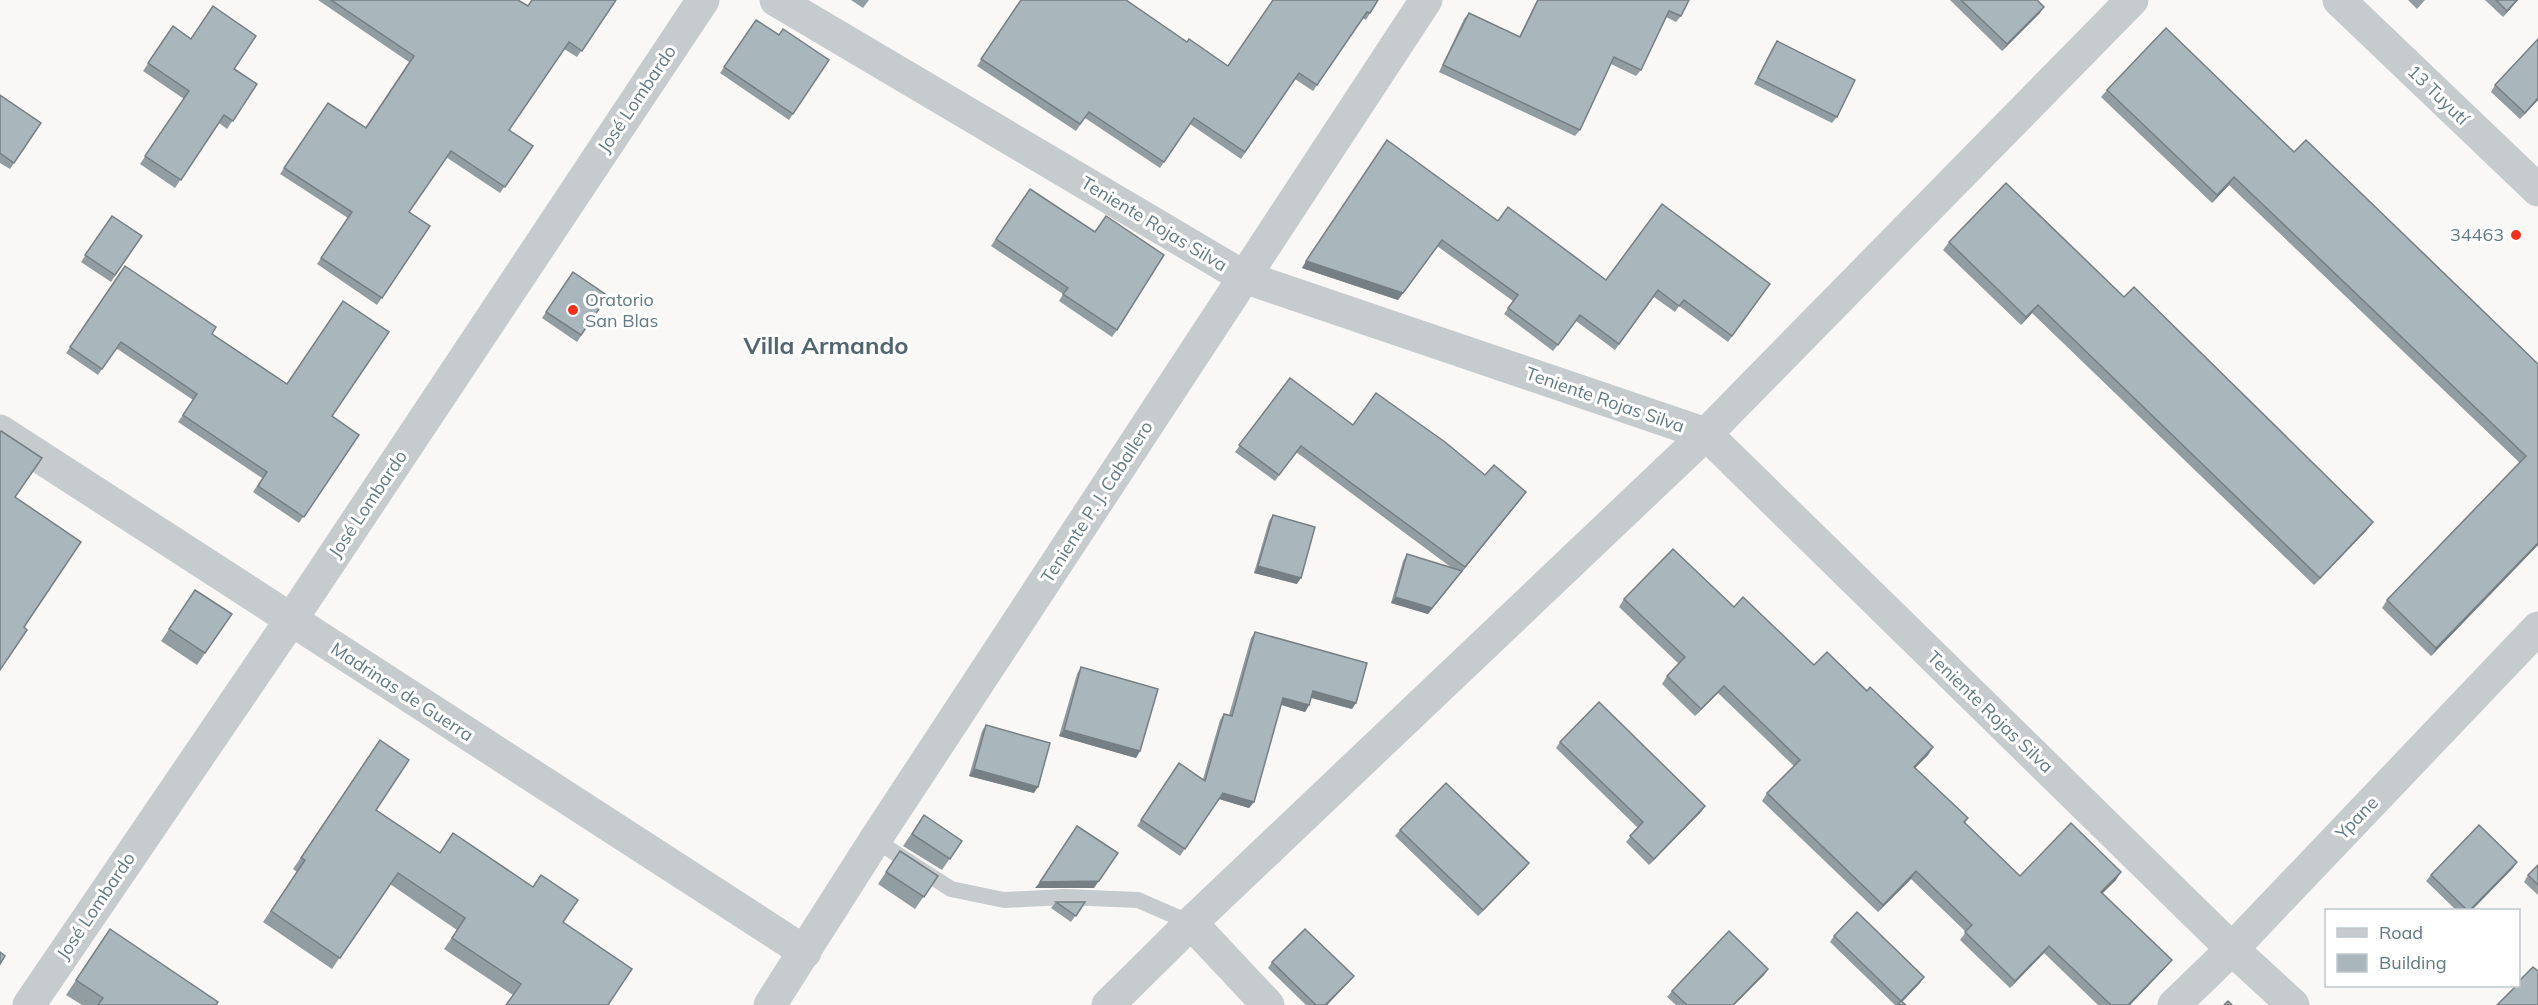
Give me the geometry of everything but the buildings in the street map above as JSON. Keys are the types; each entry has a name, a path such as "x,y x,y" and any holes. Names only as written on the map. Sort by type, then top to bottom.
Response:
{"street":[{"name":"José Lombardo","path":"29,1005 291,620 703,0"},
{"name":"Teniente Rojas Silva","path":"776,0 1244,277 1706,434 2232,949 2293,1005"},
{"name":"Teniente P. J. Caballero","path":"770,1005 875,840 1426,0"},
{"path":"1108,1005 1191,923 1706,434 2132,0"},
{"name":"13 Tuyutí","path":"2339,0 2538,190"},
{"name":"Madrinas de Guerra","path":"0,431 805,952"},
{"name":"Ypane","path":"2174,1005 2232,949 2538,628"},
{"path":"1191,923 1268,1005"}],"lane":[{"path":"875,840 951,889 1005,900 1065,897 1138,900 1191,923"}],"place":[{"name":"34463","path":"2516,235"},
{"name":"Oratorio San Blas","path":"573,310"}],"district":[{"name":"Villa Armando","path":"826,346"}]}
